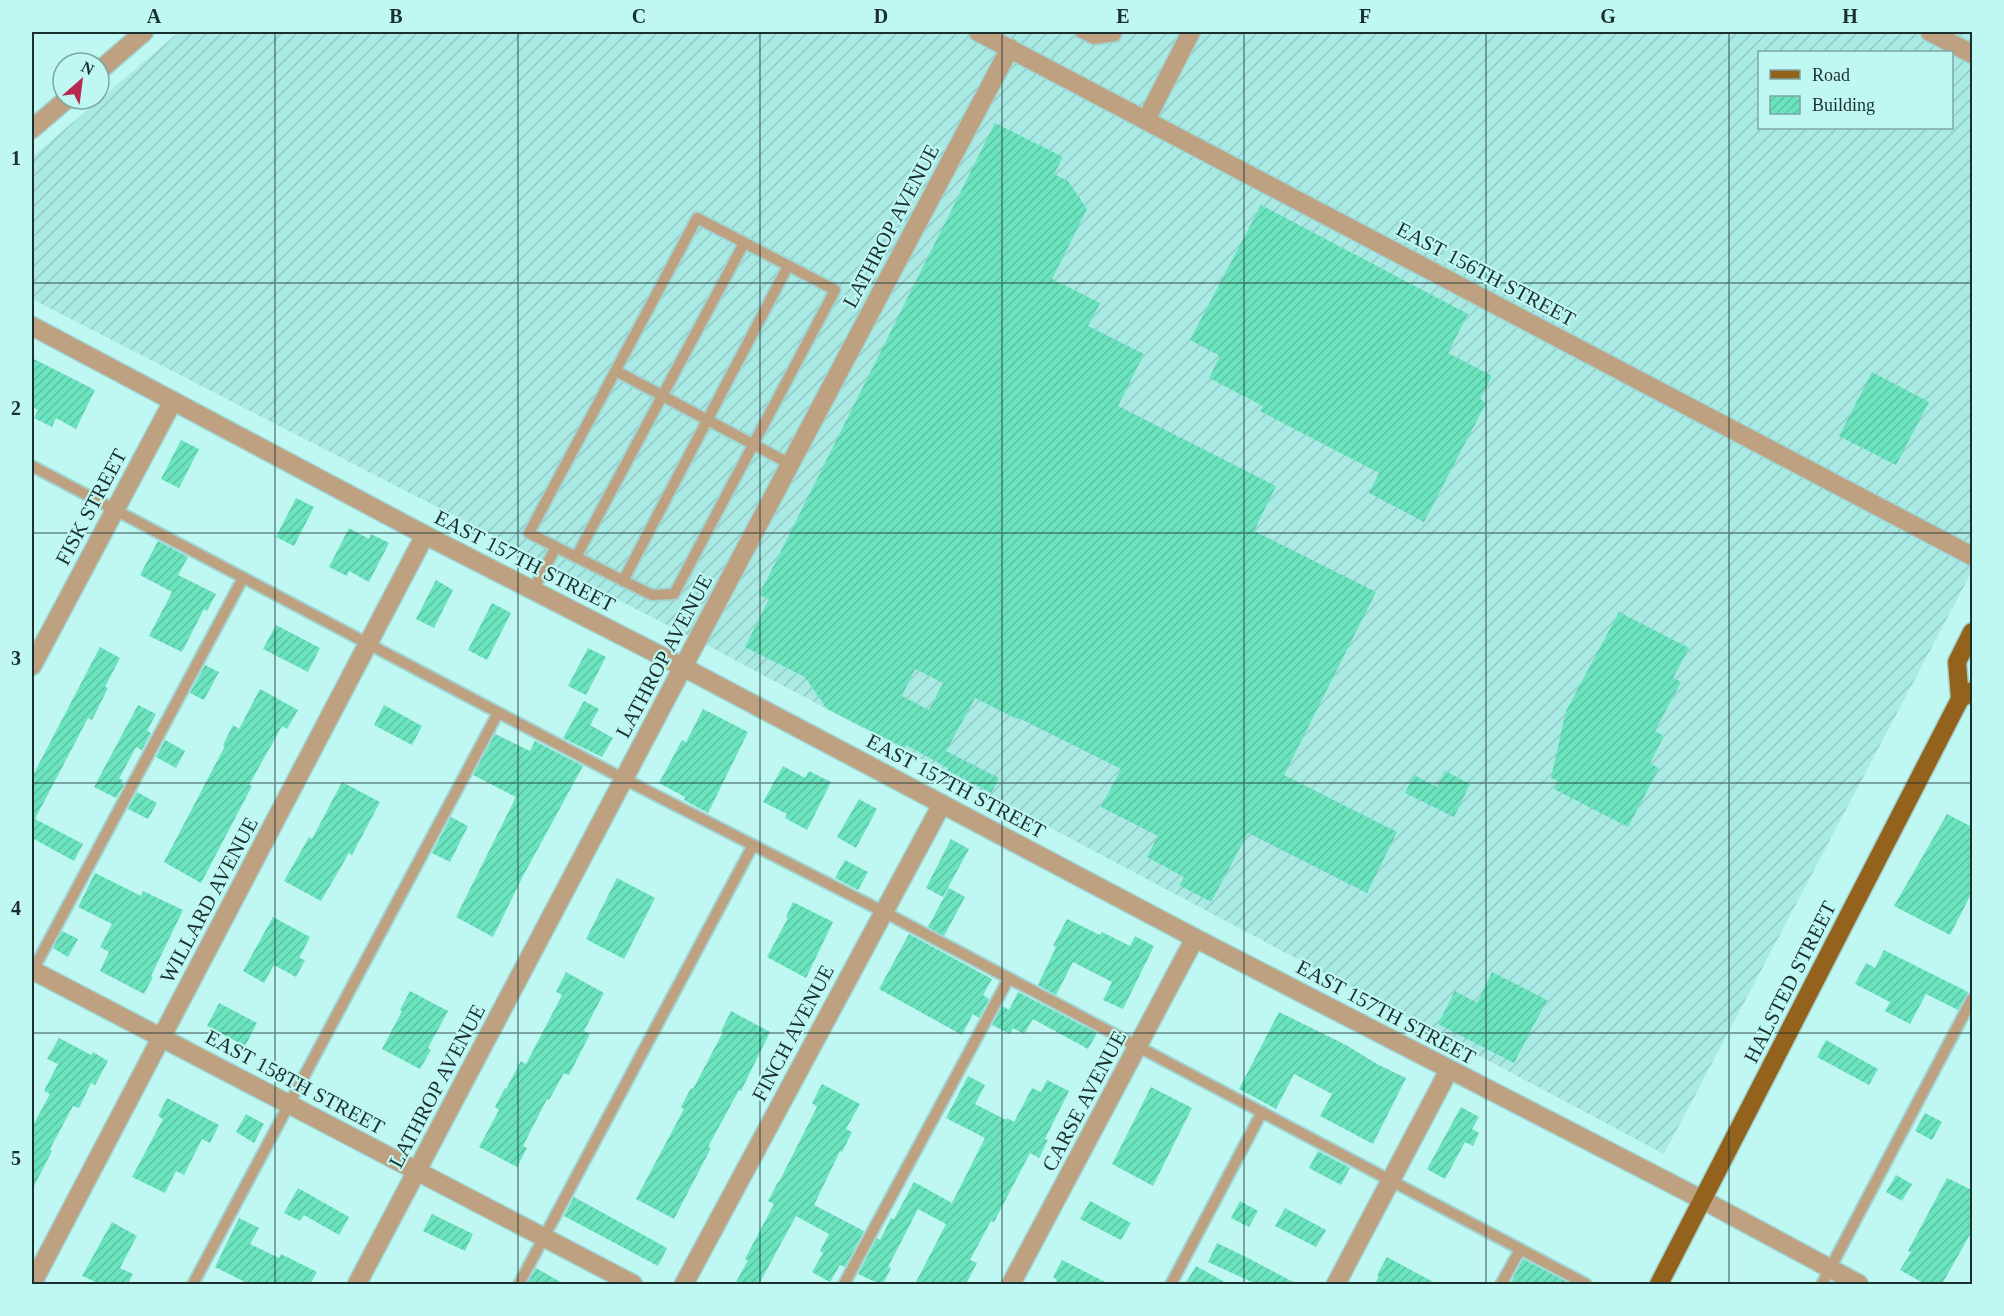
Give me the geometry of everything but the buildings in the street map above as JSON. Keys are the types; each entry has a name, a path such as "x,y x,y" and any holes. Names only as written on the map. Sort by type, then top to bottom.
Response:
{"main road":[{"name":"HALSTED STREET","path":"1659,1284 1968,699 1957,662 1972,632"}],"street":[{"path":"111,61 144,32"},
{"name":"EAST 156TH STREET","path":"978,32 1972,556"},
{"path":"1146,120 1191,32"},
{"path":"1929,32 1972,54"},
{"name":"LATHROP AVENUE","path":"357,1284 1010,48"},
{"path":"32,129 52,111"},
{"name":"EAST 157TH STREET","path":"32,326 425,535 683,667 1195,938 1703,1200 1826,1277 1859,1284"},
{"name":"FISK STREET","path":"33,660 173,401"},
{"name":"WILLARD AVENUE","path":"32,1284 425,535"},
{"name":"FINCH AVENUE","path":"684,1284 942,804"},
{"name":"CARSE AVENUE","path":"1011,1284 1195,938"},
{"name":"EAST 158TH STREET","path":"32,971 633,1284"},
{"path":"1336,1284 1449,1070"}],"lane":[{"path":"1080,32 1094,39 1115,36 1117,32"},
{"path":"697,218 744,243 835,290 674,594 652,595 529,533 697,218"},
{"path":"576,557 744,243"},
{"path":"623,581 788,266"},
{"path":"616,372 790,464"},
{"path":"32,466 624,779 884,912 1586,1284"},
{"path":"532,590 556,547"},
{"path":"32,971 243,578"},
{"path":"193,1284 498,712"},
{"path":"519,1284 753,845"},
{"path":"844,1284 1009,978"},
{"path":"1826,1277 1972,999"},
{"path":"1171,1284 1262,1113"},
{"path":"1501,1284 1520,1250"}],"shaded area":[{"path":"179,32 1972,32 1972,571 1664,1154 716,650 32,299 32,157 86,111 111,111 111,90"}]}
